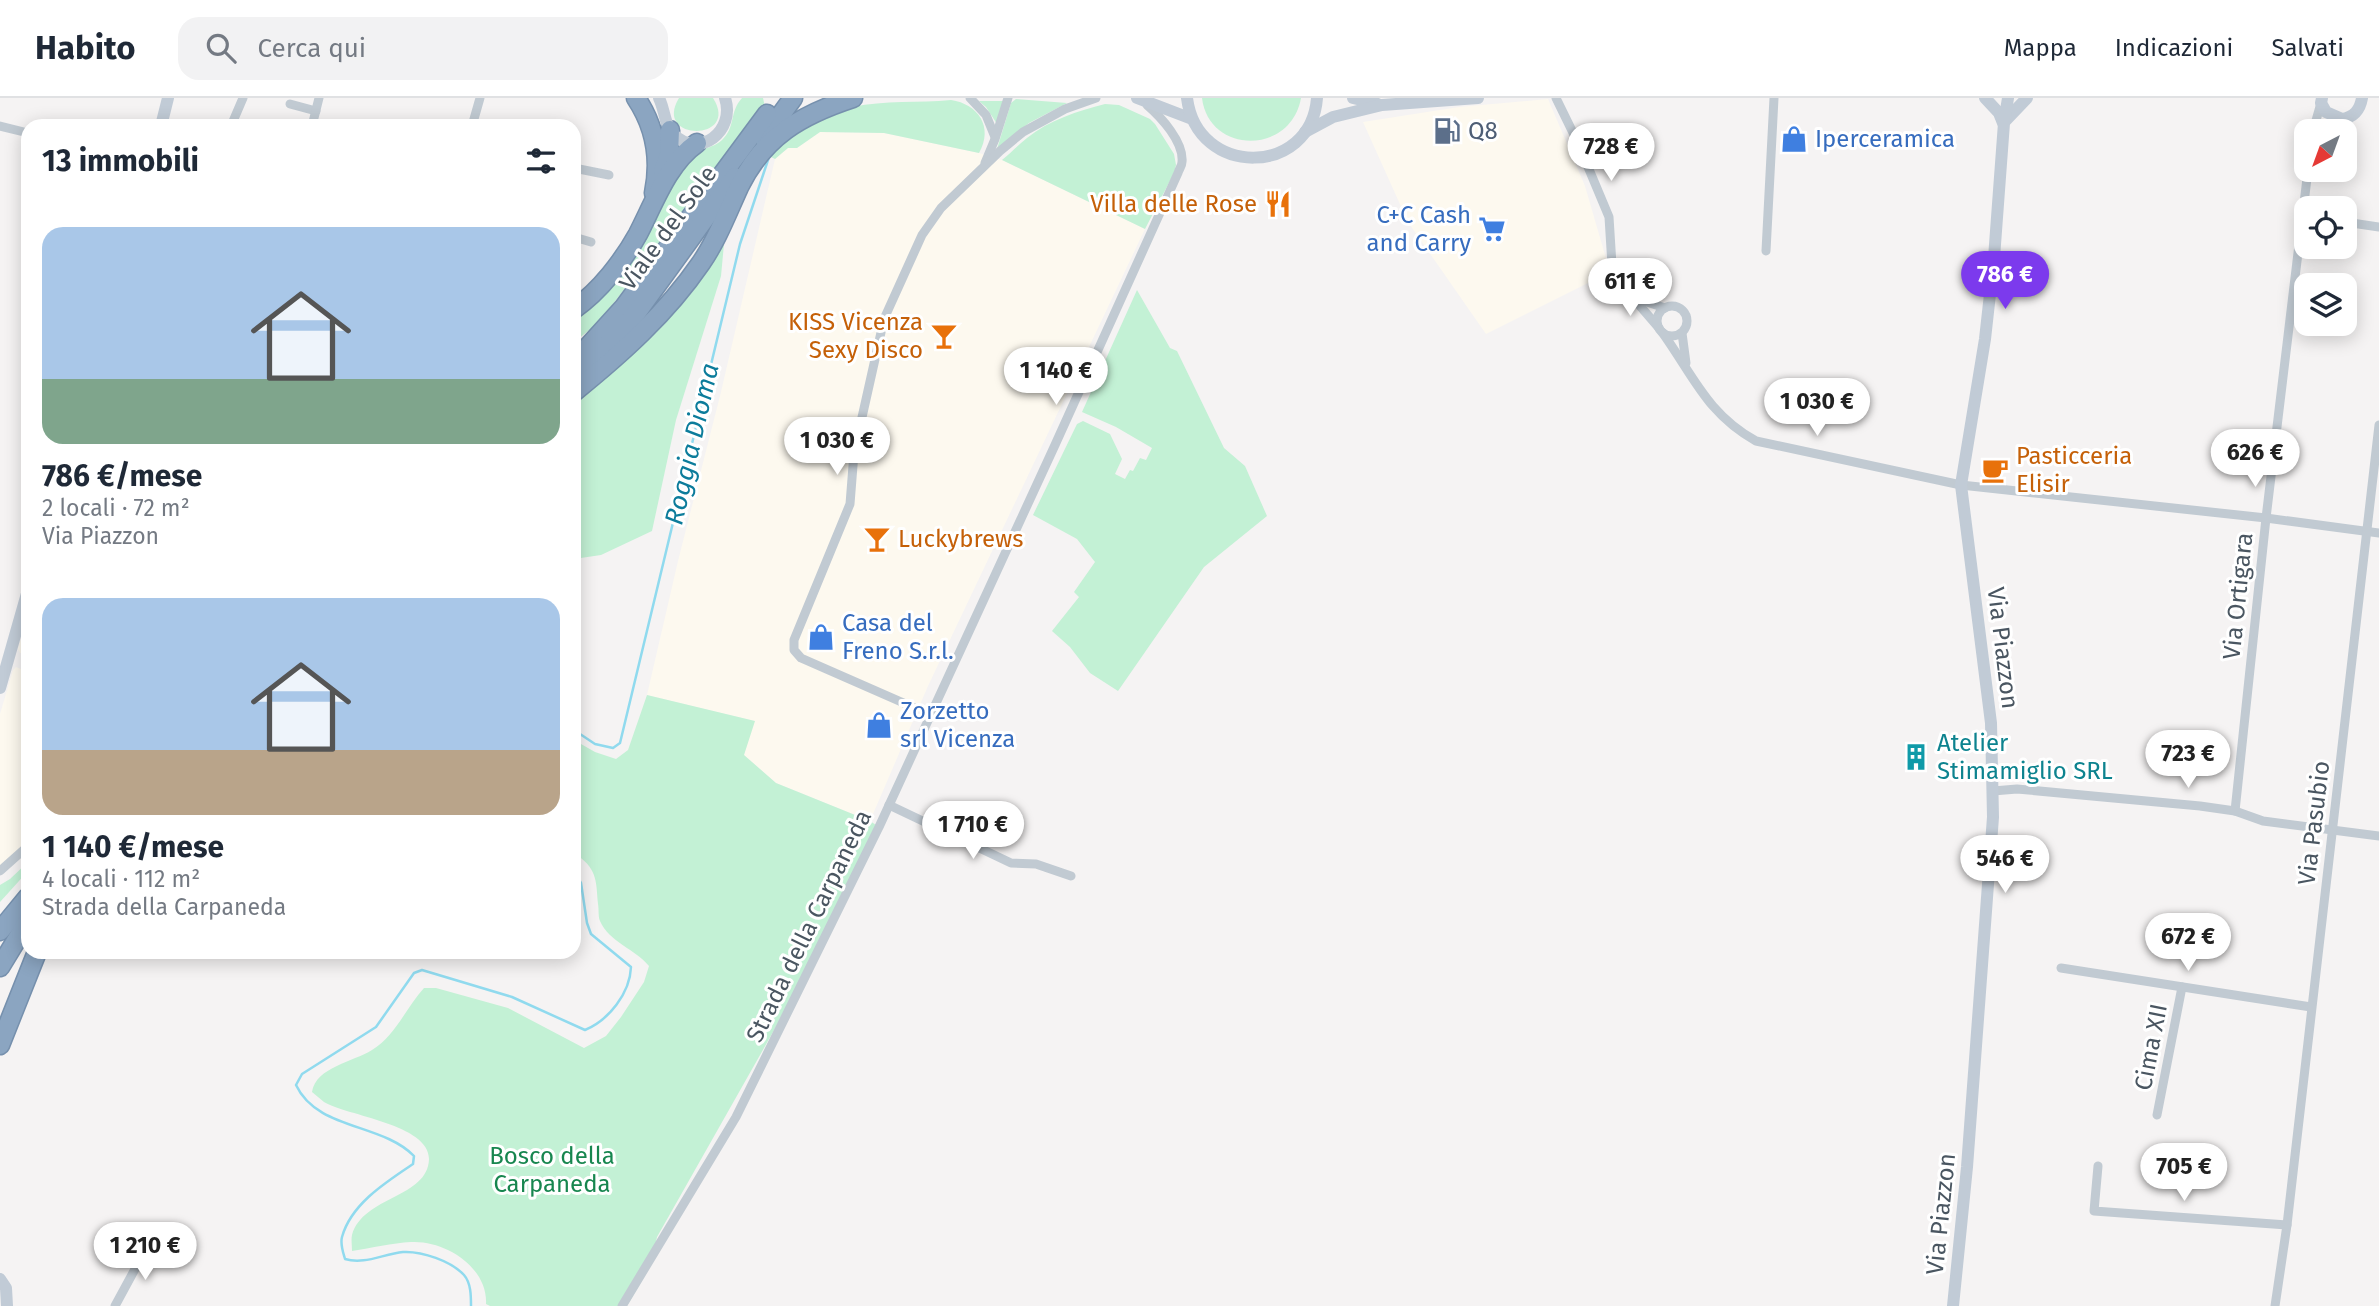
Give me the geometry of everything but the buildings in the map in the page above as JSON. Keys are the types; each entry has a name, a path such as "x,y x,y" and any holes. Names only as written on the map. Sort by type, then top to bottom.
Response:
{"highway":[{"path":"636,98 650,121 656,142 658,164 653,200"},
{"name":"Viale del Sole","path":"581,356 629,311 779,98"},
{"name":"Viale del Sole","path":"581,371 793,98"},
{"path":"581,386 619,356 678,295 702,261 758,156 789,125 818,109 853,98"},
{"path":"653,200 669,155 670,130"},
{"path":"581,304 624,256 678,159 698,143"},
{"path":"0,925 21,911"},
{"path":"0,931 21,912"},
{"path":"0,967 21,916"},
{"path":"0,980 21,949"},
{"path":"0,1045 34,959"}],"street":[{"path":"162,119 168,98"},
{"path":"234,119 243,98"},
{"path":"314,119 319,98"},
{"path":"474,119 480,98"},
{"path":"664,102 664,116 670,130 680,139 698,143 711,139 722,131 727,104 734,98"},
{"path":"970,98 986,115 995,139"},
{"path":"981,171 1008,98"},
{"path":"931,715 801,658 794,650 794,640 850,504 854,453 884,319 922,235 941,208 1023,132 1065,109 1096,98"},
{"path":"1187,98 1192,119 1199,131 1219,149 1245,158 1272,155 1296,142 1312,119 1317,98"},
{"path":"1353,98 1382,105"},
{"path":"1305,132 1333,117 1382,105 1478,98"},
{"path":"1556,98 1609,216 1612,265 1616,278 1660,330 1686,365 1700,391 1718,413 1735,429 1756,441 1961,485 2379,533"},
{"path":"1766,251 1774,98"},
{"path":"1985,98 2001,118 2027,98"},
{"name":"Via Piazzon","path":"1953,1306 1967,1167 1987,909 1993,791 1991,723 1961,485 1985,339 1994,258 2001,118 1999,98"},
{"name":"Via Piazzon","path":"2001,118 2008,98"},
{"path":"1139,99 1192,119"},
{"name":"Strada della Carpaneda","path":"622,1306 736,1117 889,805 1182,162 1177,140 1165,123 1139,99"},
{"path":"2319,100 2326,113 2336,118 2354,115 2363,100"},
{"path":"2315,119 2319,100"},
{"path":"290,104 316,111"},
{"path":"0,126 21,131"},
{"path":"581,169 609,175"},
{"path":"2357,224 2379,227"},
{"path":"581,239 591,242"},
{"name":"Via Ortigara","path":"2235,811 2266,518 2299,259"},
{"path":"1623,288 1644,301 1665,308 1678,307 1686,315 1687,325 1682,333 1686,365"},
{"path":"1665,308 1657,319 1660,330 1669,336 1682,333"},
{"name":"Via Pasubio","path":"2275,1306 2287,1226 2379,425"},
{"path":"0,688 21,614"},
{"path":"1993,791 2017,789 2235,811 2263,821 2379,836"},
{"path":"889,805 1011,863 1036,864 1071,876"},
{"path":"0,871 21,852"},
{"name":"Cima XII","path":"2061,968 2311,1007"},
{"name":"Cima XII","path":"2157,1115 2182,987"},
{"path":"2098,1166 2094,1211 2287,1226"},
{"path":"115,1306 148,1245"},
{"path":"0,1279 6,1288 7,1306"}],"shaded area":[{"path":"1548,99 1585,186 1612,279 1606,274 1486,334 1408,222 1363,122 1459,107"},
{"path":"820,132 884,133 979,153 1002,160 1145,229 928,686 870,821 776,783 744,755 754,721 647,695 775,159 788,148 797,148"},
{"path":"16,667 21,669 21,854 0,873 0,714"}],"green space":[{"path":"679,98 713,98 718,112 716,123 707,129 685,129 677,123 674,112"},
{"path":"742,98 763,98 765,107 609,309 581,337 581,315 603,297 627,267 681,162 690,154 722,140 729,130"},
{"path":"1202,98 1301,98 1294,117 1282,130 1267,138 1250,141 1234,138 1219,130 1208,117"},
{"path":"1016,99 1067,103 1029,123 997,149 1011,103"},
{"path":"951,100 969,106 981,118 985,134 979,153 884,133 820,132 797,148 788,148 775,159 769,156 807,126 841,110 877,103"},
{"path":"979,101 1004,101 997,124 986,107"},
{"path":"1105,104 1119,105 1150,119 1174,154 1174,173 1145,229 1002,160 1027,138 1054,121"},
{"path":"724,244 721,276 676,420 652,531 601,555 581,558 581,396 649,338 693,291"},
{"path":"1137,290 1170,348 1177,351 1224,448 1245,466 1267,516 1204,567 1118,691 1090,673 1070,647 1052,631 1079,597 1074,592 1095,562 1077,539 1033,515 1077,424 1083,421 1110,434 1122,459 1115,474 1125,479 1140,458 1146,460 1152,448 1116,427 1082,412"},
{"name":"Bosco della Carpaneda","path":"647,695 755,721 744,755 776,783 879,827 773,1032 657,1237 651,1265 627,1306 490,1306 486,1304 480,1279 472,1268 451,1251 411,1242 352,1251 352,1235 358,1222 381,1204 418,1182 426,1172 429,1159 425,1147 416,1137 402,1129 335,1107 312,1092 320,1077 328,1071 380,1044 394,1030 424,988 436,988 508,1008 584,1048 606,1036 644,982 649,966 609,934 600,921 594,875 581,857 581,744 616,759 628,750"},
{"path":"21,869 21,879 0,902 0,885"}],"waterway":[{"name":"Roggia Dioma","path":"581,735 595,744 613,748 620,743 740,244 769,157"},
{"name":"Roggia Dioma","path":"471,1306 471,1294 464,1275 452,1265 436,1258 403,1252 366,1260 345,1259 341,1240 353,1214 371,1195 413,1164 414,1156 385,1137 334,1119 319,1110 306,1100 296,1085 302,1074 376,1027 414,973 422,970 512,997 585,1030 602,1020 622,996 631,967 591,934 581,883"}],"place":[{"name":"Q8","path":"1447,131"},
{"name":"Iperceramica","path":"1794,139"},
{"name":"Villa delle Rose","path":"1278,204"},
{"name":"C+C Cash and Carry","path":"1492,229"},
{"name":"KISS Vicenza Sexy Disco","path":"944,336"},
{"name":"Pasticceria Elisir","path":"1995,470"},
{"name":"Luckybrews","path":"877,539"},
{"name":"Casa del Freno S.r.l.","path":"821,637"},
{"name":"Zorzetto srl Vicenza","path":"879,725"},
{"name":"Atelier Stimamiglio SRL","path":"1916,757"}]}
